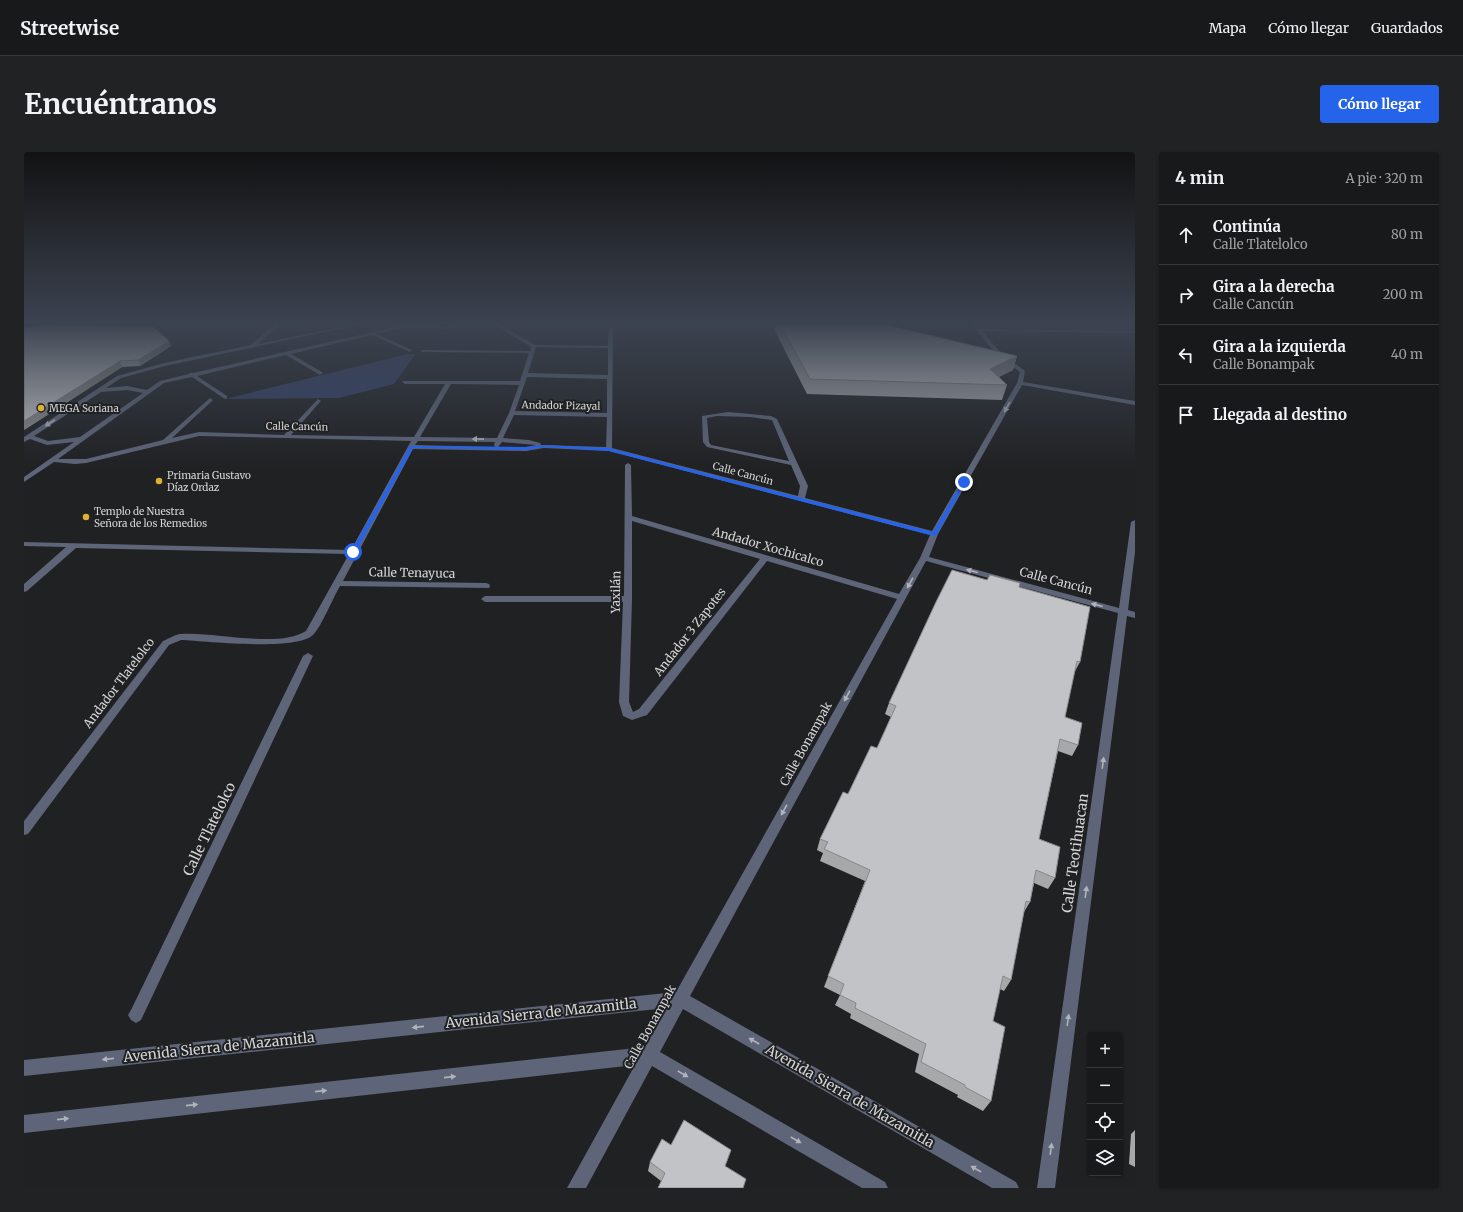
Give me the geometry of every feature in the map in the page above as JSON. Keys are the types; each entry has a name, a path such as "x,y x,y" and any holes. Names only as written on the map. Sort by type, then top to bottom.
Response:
{"street":[{"path":"27,438 119,377 134,372"},
{"path":"24,480 162,382 198,372"},
{"path":"609,449 610,372"},
{"path":"1023,372 1020,384 1135,403"},
{"path":"191,374 225,397"},
{"path":"496,448 512,413 525,375 610,377"},
{"path":"405,382 523,383"},
{"path":"336,583 416,438 449,382"},
{"name":"Calle Bonampak","path":"576,1188 924,558 934,534 1020,384"},
{"path":"100,390 127,388 147,392"},
{"path":"165,441 210,400"},
{"path":"286,437 318,401"},
{"name":"Andador Pizayal","path":"512,413 609,415"},
{"path":"795,464 709,446 706,442 704,417 714,414 771,417 776,421 795,464 804,486 801,500"},
{"name":"Calle Cancún","path":"52,460 75,462 86,461 165,441 188,436 209,434 286,437 500,440 528,442 544,446 609,449 934,534"},
{"path":"27,438 47,442 83,439"},
{"name":"Calle Cancún","path":"411,447 526,449 544,446"},
{"name":"Yaxilán","path":"628,465 628,600 624,702 627,713 632,716"},
{"name":"Andador Xochicalco","path":"629,518 764,559 902,598"},
{"name":"Calle Teotihuacan","path":"1046,1188 1129,613 1135,522"},
{"path":"24,544 353,552"},
{"path":"24,589 74,545"},
{"name":"Calle Cancún","path":"924,558 1129,613"},
{"name":"Andador 3 Zapotes","path":"632,716 643,712 649,706 764,559"},
{"name":"Calle Tenayuca","path":"336,583 486,586"},
{"name":"Andador Tlatelolco","path":"24,830 166,643 180,637 278,642 303,638 310,633 314,627 336,583"},
{"path":"485,599 628,600"},
{"name":"Calle Tlatelolco","path":"136,1015 308,656"},
{"name":"Avenida Sierra de Mazamitla","path":"24,1068 680,999 1010,1188"},
{"path":"24,1124 650,1055 879,1188"}],"shaded area":[{"path":"333,372 402,372 394,384 339,398 225,399"}],"building":[{"path":"24,372 102,372 24,421"},
{"path":"806,372 994,372 1007,385 810,379"},
{"path":"952,570 987,580 990,575 1020,583 1019,587 1090,607 1080,662 1077,661 1065,717 1082,723 1078,745 1060,739 1039,839 1060,847 1055,878 1036,870 1030,902 1026,901 1011,980 1003,976 993,1021 1005,1027 991,1101 965,1087 965,1085 921,1062 926,1044 855,1008 856,1003 840,995 844,984 828,976 870,870 824,849 828,842 820,839 843,792 848,794 871,746 877,748 896,706 889,703"},
{"path":"684,1120 731,1150 725,1166 746,1179 743,1188 658,1188 665,1173 650,1162 662,1139 671,1145"}],"place":[{"name":"MEGA Soriana","path":"41,408"},
{"name":"Primaria Gustavo Díaz Ordaz","path":"159,481"},
{"name":"Templo de Nuestra Señora de los Remedios","path":"86,517"}],"route":[{"path":"353,552 411,447 526,449 544,446 609,449 934,534 964,482"}]}
